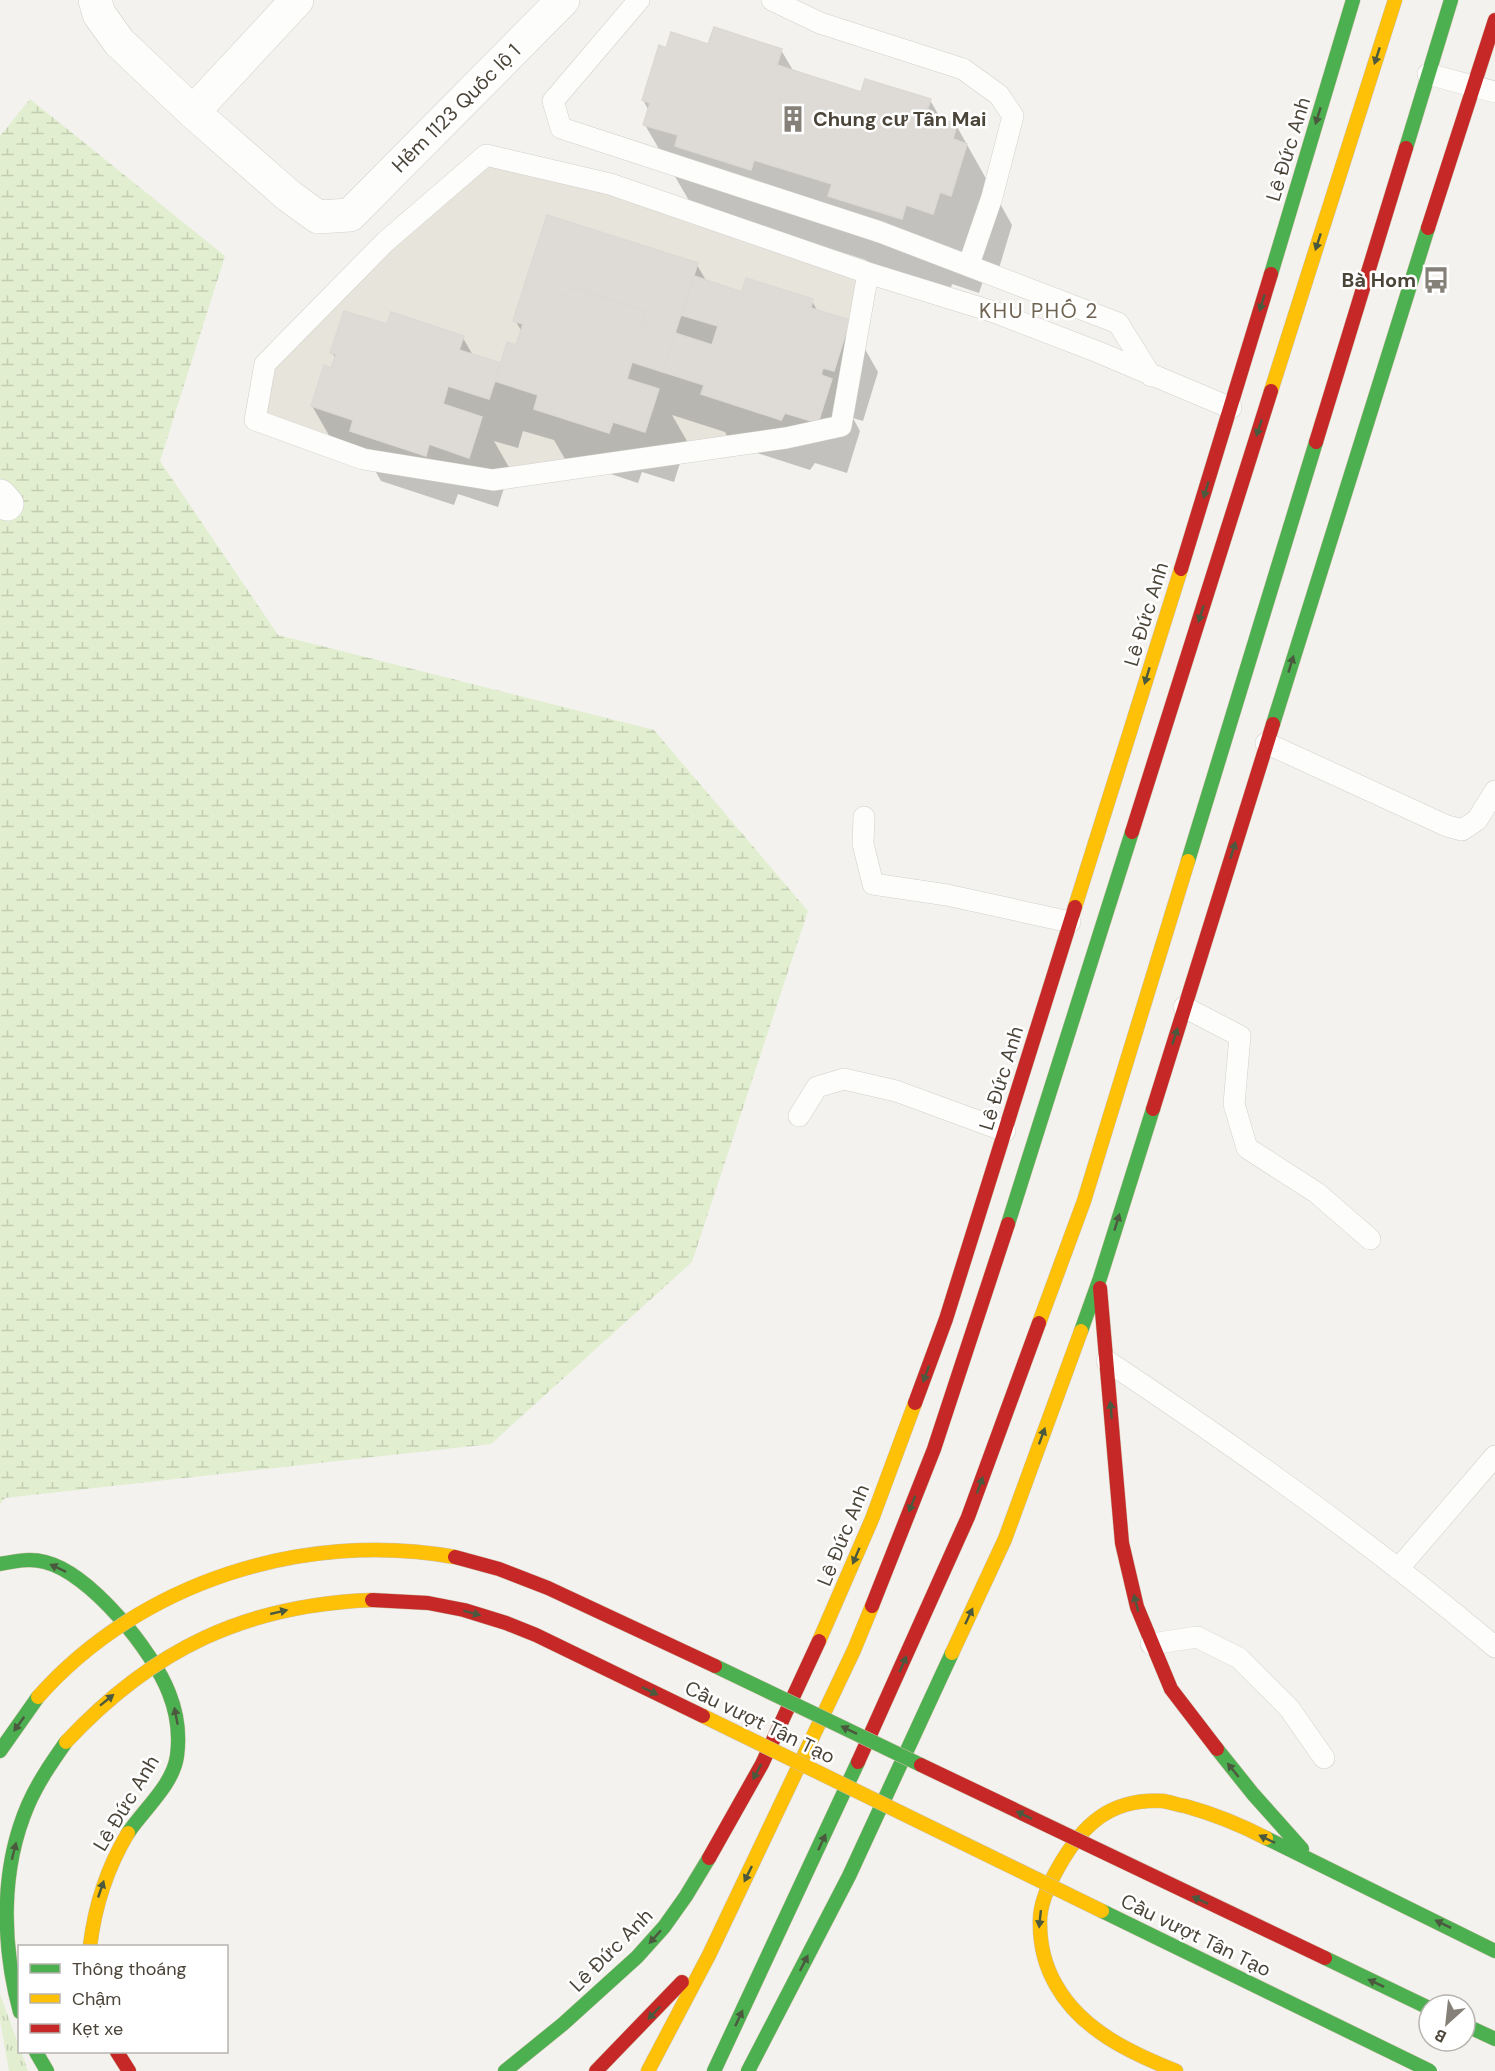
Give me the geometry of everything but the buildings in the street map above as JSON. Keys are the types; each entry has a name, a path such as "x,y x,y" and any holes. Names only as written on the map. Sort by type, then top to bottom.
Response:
{"highway":[{"name":"Lê Đức Anh","path":"648,2071 709,1955 854,1650 934,1449 1005,1131 1231,408 1353,0"},
{"name":"Lê Đức Anh","path":"505,2071 563,2024 644,1949 664,1927 686,1896 733,1818 762,1764 960,1325 1395,0"},
{"path":"714,2071 847,1787 968,1516 1084,1201 1451,0"},
{"path":"748,2071 849,1876 1005,1539 1100,1278 1266,743 1495,20"},
{"path":"1100,1278 1122,1543 1137,1607 1171,1689 1253,1794 1313,1861"},
{"path":"0,1751 38,1697 65,1668 123,1623 179,1592 256,1565 341,1550 419,1552 463,1559 539,1584 597,1609 1417,2002"},
{"name":"Lê Đức Anh","path":"0,1564 27,1559 56,1565 87,1585 119,1618 145,1652 166,1686 175,1710 180,1738 175,1767 135,1822 101,1886 92,1918 90,1945"},
{"name":"Cầu vượt Tân Tạo","path":"18,2006 7,1970 3,1926 6,1890 24,1813 44,1775 66,1742 98,1708 142,1673 189,1646 237,1623 279,1611 325,1604 365,1600 413,1601 494,1618 536,1635 1430,2071"},
{"path":"1176,2071 1127,2050 1097,2031 1072,2009 1058,1991 1047,1968 1040,1944 1038,1919 1044,1895 1056,1866 1086,1827 1107,1811 1163,1801 1214,1814 1495,1951"},
{"path":"596,2071 709,1955"},
{"path":"1477,2031 1495,2039"},
{"path":"37,2053 47,2071"},
{"path":"118,2053 129,2071"}],"street":[{"path":"95,0 99,14 119,42 193,112 297,0"},
{"name":"Hẻm 1123 Quốc lộ 1","path":"193,112 289,196 318,217 350,215 562,0"}],"lane":[{"path":"639,0 553,101 561,128 880,232 969,264 1118,323 1151,376"},
{"path":"772,0 820,23 963,69 999,95 1013,116 992,197 969,264"},
{"path":"1428,74 1495,92"},
{"path":"868,273 841,426 786,438 493,480 363,459 255,420 265,363 385,242 486,155 610,184 868,273 994,312 1098,352 1231,408"},
{"path":"1266,743 1447,826 1462,830 1477,820 1495,791"},
{"path":"864,817 863,844 873,884 946,895 1070,922"},
{"path":"1184,1007 1240,1036 1234,1104 1247,1148 1317,1193 1370,1239"},
{"path":"799,1116 817,1087 844,1079 896,1091 1005,1131"},
{"path":"1107,1361 1188,1415 1324,1512 1495,1647"},
{"path":"1398,1569 1495,1456"},
{"path":"1151,1644 1197,1636 1239,1658 1288,1708 1324,1758"}],"shaded area":[{"path":"488,159 608,188 863,277 839,423 492,475 365,454 261,416 270,366"}],"green space":[{"path":"30,99 225,256 160,461 278,635 654,730 808,911 692,1262 491,1444 5,1498 0,1504 0,136"},
{"path":"0,1994 18,2044 18,2053 21,2053 28,2071 9,2071 0,2019"}],"traffic: fast":[{"path":"1271,274 1353,0"},
{"path":"1406,148 1451,0"},
{"path":"1273,724 1428,228"},
{"path":"1188,861 1316,442"},
{"path":"1008,1224 1132,832"},
{"path":"1081,1331 1153,1109"},
{"path":"0,1564 28,1560 45,1562 63,1569 81,1581 100,1597 135,1636 161,1676 176,1716 177,1756 164,1787 128,1833"},
{"path":"748,2071 849,1876 952,1653"},
{"path":"715,1666 921,1765"},
{"path":"0,1751 38,1697"},
{"path":"18,2004 7,1934 8,1881 12,1855 28,1805 66,1742"},
{"path":"1217,1749 1302,1849"},
{"path":"714,2071 858,1762"},
{"path":"1266,1838 1495,1951"},
{"path":"505,2071 563,2024 637,1957 664,1927 709,1858"},
{"path":"1102,1911 1430,2071"},
{"path":"1325,1958 1417,2002"},
{"path":"1477,2031 1495,2039"},
{"path":"37,2053 47,2071"}],"traffic: slow":[{"path":"1271,391 1395,0"},
{"path":"1075,907 1181,569"},
{"path":"1039,1323 1084,1201 1188,861"},
{"path":"952,1653 1005,1539 1081,1331"},
{"path":"819,1641 872,1519 915,1403"},
{"path":"38,1697 79,1657 125,1623 175,1595 228,1574 284,1559 340,1551 398,1551 455,1557"},
{"path":"66,1742 99,1709 133,1681 204,1638 242,1623 283,1611 372,1600"},
{"path":"648,2071 709,1955 854,1650 872,1606"},
{"path":"703,1716 1102,1911"},
{"path":"1176,2071 1108,2038 1079,2015 1066,2001 1052,1978 1042,1948 1040,1917 1045,1895 1077,1839 1100,1817 1128,1804 1163,1801 1185,1806 1206,1812 1266,1838"},
{"path":"90,1945 103,1887 128,1833"}],"traffic: jam":[{"path":"1428,228 1495,20"},
{"path":"1316,442 1406,148"},
{"path":"1181,569 1271,274"},
{"path":"1132,832 1271,391"},
{"path":"1153,1109 1273,724"},
{"path":"915,1403 946,1319 1075,907"},
{"path":"872,1606 934,1449 1008,1224"},
{"path":"1100,1288 1122,1543 1137,1607 1171,1689 1217,1749"},
{"path":"858,1762 968,1517 1039,1323"},
{"path":"455,1557 499,1569 548,1588 715,1666"},
{"path":"372,1600 428,1603 464,1610 506,1623 536,1635 703,1716"},
{"path":"709,1858 762,1764 819,1641"},
{"path":"921,1765 1325,1958"},
{"path":"596,2071 682,1982"},
{"path":"118,2053 129,2071"}],"place":[{"name":"Chung cư Tân Mai","path":"793,119"},
{"name":"Bà Hom","path":"1436,280"}],"district":[{"name":"KHU PHỐ 2","path":"1039,311"}]}
